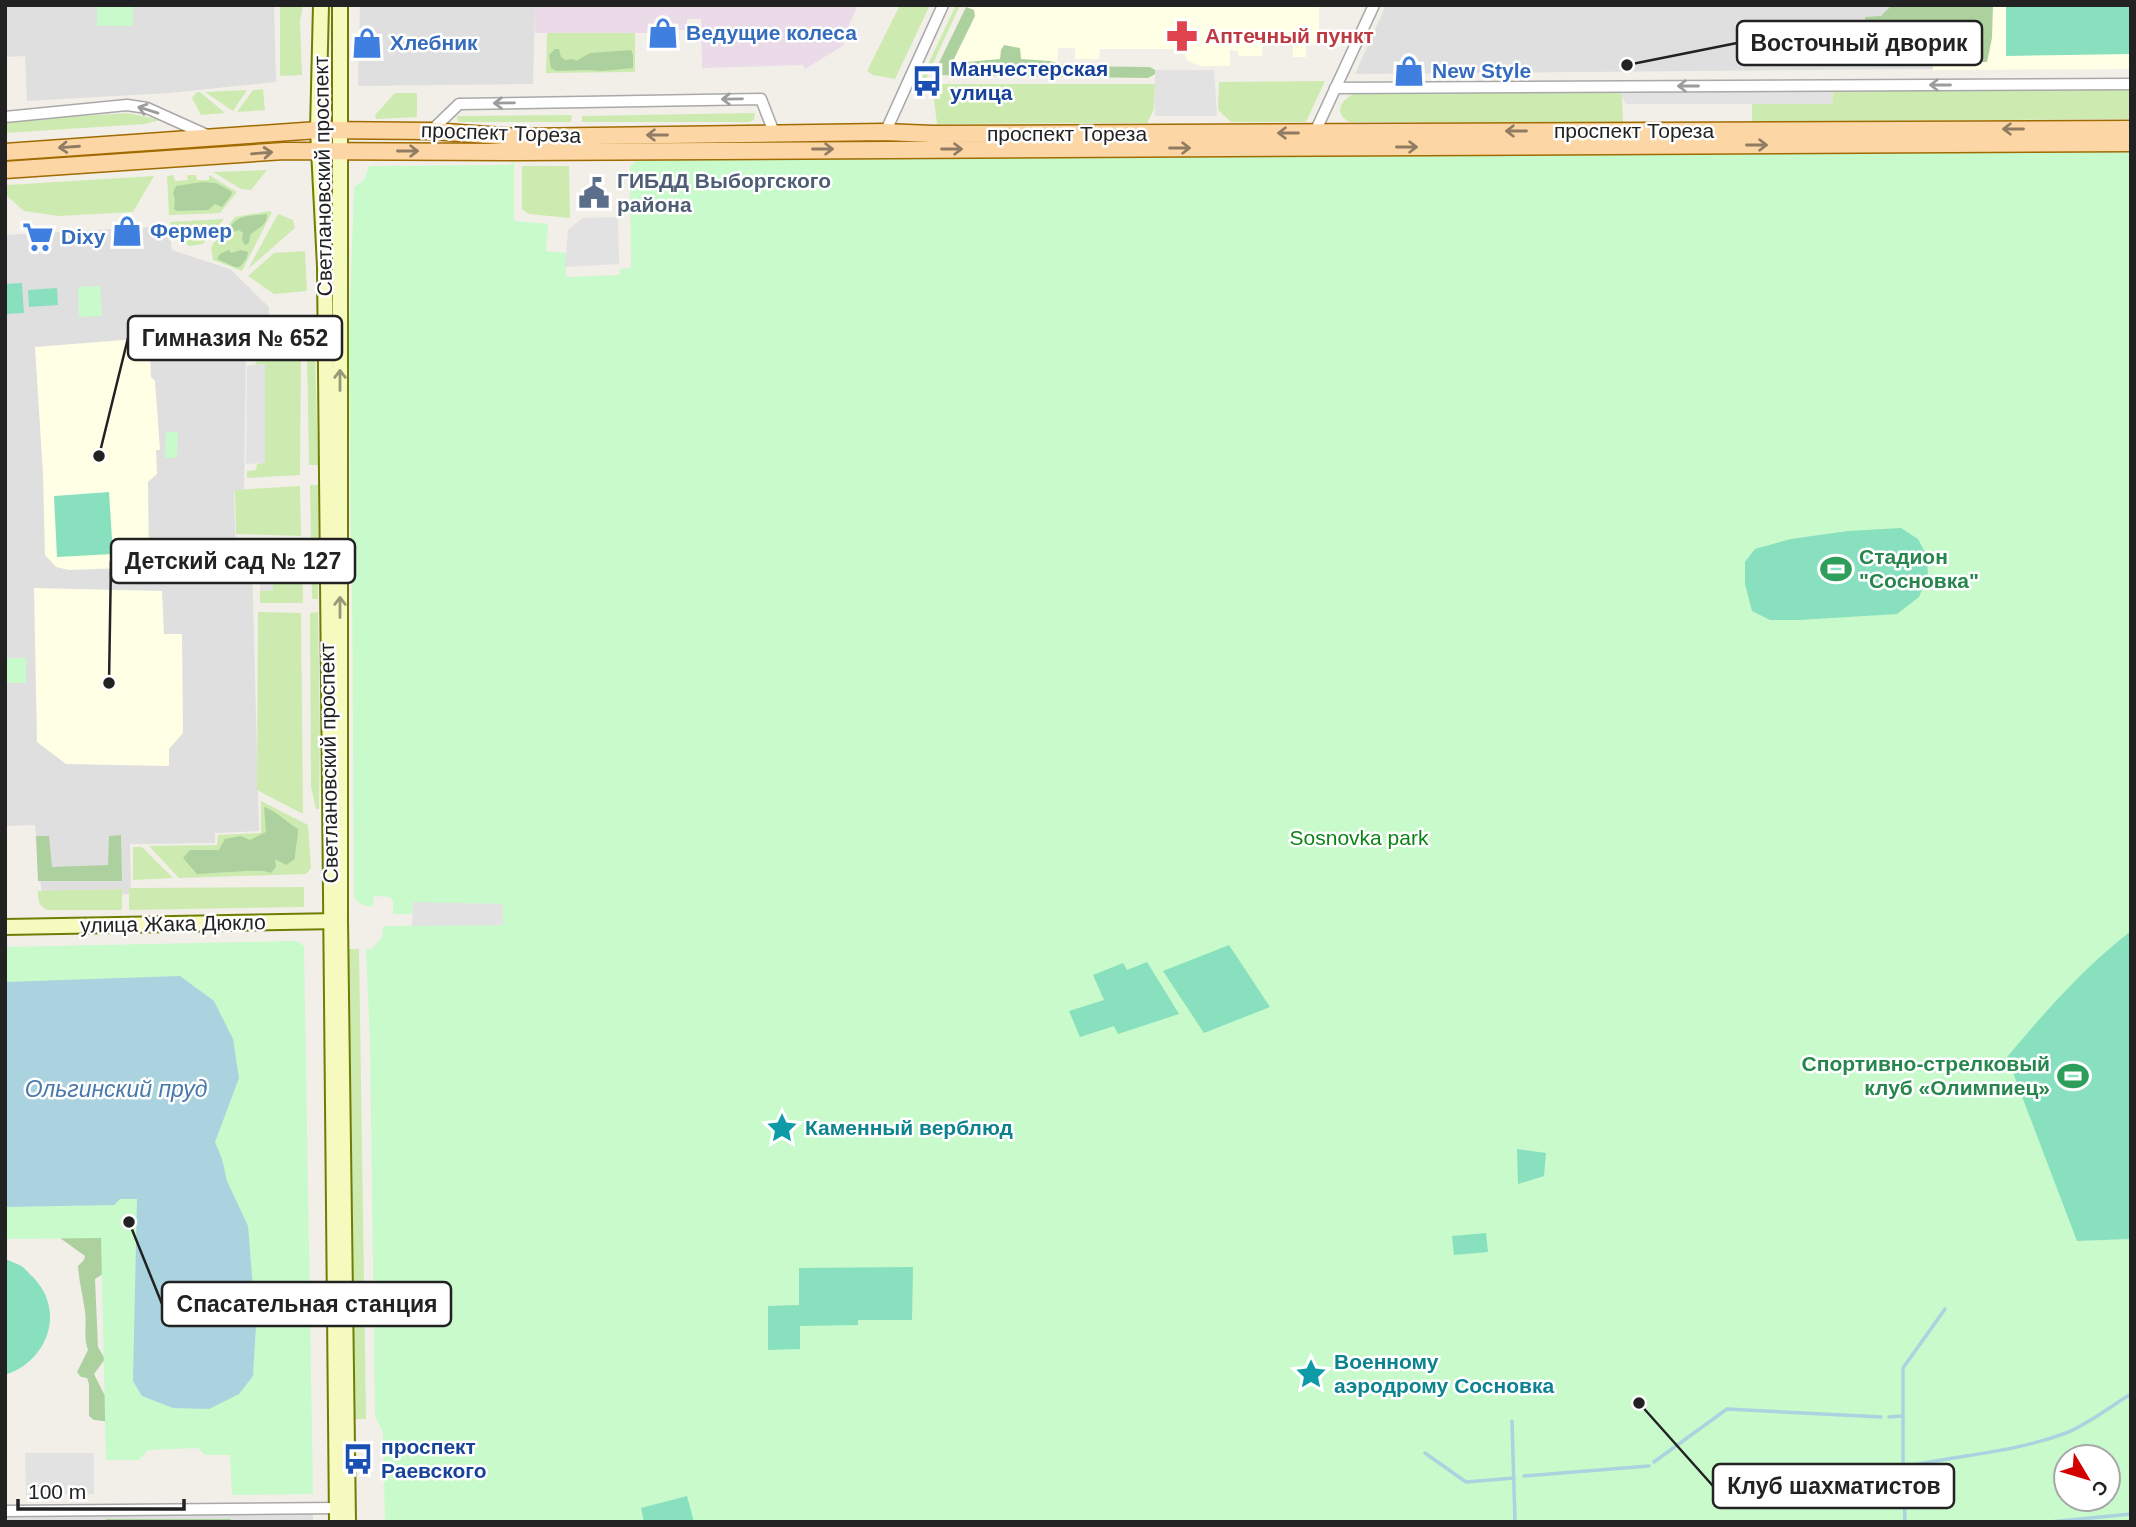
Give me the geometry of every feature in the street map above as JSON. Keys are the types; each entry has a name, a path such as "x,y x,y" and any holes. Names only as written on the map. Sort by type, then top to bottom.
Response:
{"main road":[{"name":"Светлановский проспект","path":"321,5 318,130 325,279 342,1515"},
{"name":"Светлановский проспект","path":"335,921 340,5"},
{"name":"проспект Тореза","path":"5,152 340,129 432,131 518,137 884,132 959,134 2131,129"},
{"name":"проспект Тореза","path":"5,170 284,151 2131,143"},
{"name":"улица Жака Дюкло","path":"5,927 335,921"}],"street":[{"path":"884,149 884,132 943,5"},
{"path":"1315,132 1374,5"},
{"path":"1335,88 2131,84"},
{"path":"432,131 459,104 761,99 775,135"},
{"path":"5,117 127,105 148,108 211,137"},
{"path":"5,1511 342,1515"}],"shaded area":[{"path":"5,5 274,5 276,82 169,93 27,101 25,56 5,57"},
{"path":"360,5 535,5 533,84 358,86"},
{"path":"535,5 858,5 842,41 844,45 805,69 803,65 702,68 701,19 687,19 687,30 677,30 676,33 535,33"},
{"path":"967,5 1343,5 1319,6 1319,44 1306,45 1306,57 1293,57 1293,45 1263,44 1262,56 1238,56 1238,51 1230,50 1230,66 1200,66 1188,61 1181,49 1100,49 1099,59 1075,59 1075,48 1058,48 1057,75 933,75"},
{"path":"1386,5 2131,5 2131,67 1355,74"},
{"path":"1939,5 2131,5 2131,69 1933,70 1931,14"},
{"path":"1155,70 1214,70 1217,116 1155,116"},
{"path":"1833,91 1832,104 1626,104 1620,92"},
{"path":"618,217 619,264 565,267 568,230 583,218"},
{"path":"168,226 172,250 230,269 269,307 270,342 246,349 244,492 234,492 236,560 252,560 259,831 215,833 215,843 130,844 131,894 42,896 35,825 5,826 5,235"},
{"path":"149,338 160,450 156,450 157,474 148,482 149,567 69,570 56,567 45,555 35,347"},
{"path":"265,364 265,463 246,464 247,366"},
{"path":"259,554 272,554 273,590 260,591"},
{"path":"34,588 162,591 164,634 182,634 183,733 169,749 169,766 66,764 37,742"},
{"path":"413,902 503,904 503,925 412,926"},
{"path":"25,1453 94,1453 94,1494 26,1495"},
{"path":"313,1513 313,1522 5,1522 5,1517"}],"green space":[{"path":"97,5 133,5 133,26 97,26"},
{"path":"280,5 303,5 300,22 302,75 280,76"},
{"path":"900,5 930,5 895,79 873,75 867,71"},
{"path":"956,5 960,5 926,79 922,77"},
{"path":"1892,5 1993,5 1992,38 1987,62 1867,65 1865,17 1881,16"},
{"path":"2006,5 2131,5 2131,54 2006,56"},
{"path":"966,7 974,10 975,16 954,59 956,63 1000,59 1004,45 1020,48 1021,59 1050,61 1069,66 1150,67 1155,70 1155,74 1148,78 933,75"},
{"path":"547,33 635,33 635,72 546,73"},
{"path":"559,49 565,60 576,61 590,53 631,50 633,68 556,71 551,68 549,55"},
{"path":"1325,81 1306,122 1231,122 1218,110 1219,82"},
{"path":"932,84 1155,84 1154,109 1147,123 937,124"},
{"path":"263,89 265,110 237,112 253,90"},
{"path":"247,90 233,111 205,92"},
{"path":"2131,90 2131,119 1752,122 1752,104 1832,104 1833,91"},
{"path":"197,92 225,113 201,115 192,98"},
{"path":"1359,92 1620,92 1623,122 1349,122 1343,118 1340,109 1345,100"},
{"path":"395,93 417,93 417,117 376,119 375,115"},
{"path":"128,113 160,120 145,124 5,133 5,121"},
{"path":"755,113 754,120 749,122 582,122 582,116"},
{"path":"572,115 571,122 457,120 457,116"},
{"name":"Sosnovka park","path":"2131,150 2131,931 2113,945 2077,1241 2131,1239 2131,1522 385,1522 383,1432 375,1416 370,1042 366,949 372,949 382,937 383,928 387,926 503,925 503,904 413,903 412,914 393,914 393,901 390,897 374,896 373,906 370,906 358,902 354,897 352,564 348,564 347,554 351,553 349,338 354,187 364,180 369,166 509,165 514,162 514,221 548,224 546,251 566,253 566,277 620,275 620,269 631,268 630,167 640,157"},
{"path":"522,166 569,166 570,218 529,214 522,209"},
{"path":"267,170 251,190 241,189 213,172"},
{"path":"173,175 175,181 188,180 187,175 196,175 197,180 209,180 209,175 237,192 220,213 169,215 167,176"},
{"path":"154,176 133,212 59,216 24,211 7,196 7,185"},
{"path":"216,183 232,194 222,207 215,204 208,210 174,209 173,193 176,186"},
{"path":"272,212 242,271 213,260 213,244 235,217"},
{"path":"267,214 263,225 250,235 249,243 245,245 242,240 243,233 229,230 240,218"},
{"path":"278,214 293,220 295,228 248,269"},
{"path":"224,219 203,244 189,246 175,233 170,222"},
{"path":"229,250 231,253 241,250 248,252 240,267 217,259 220,254"},
{"path":"305,251 307,291 274,294 248,276 274,253"},
{"path":"22,283 24,313 5,314 5,284"},
{"path":"100,286 102,316 79,317 78,287"},
{"path":"57,288 58,305 29,307 28,290"},
{"path":"301,348 300,475 247,478 247,471 256,470 257,464 265,463 265,364 255,365 262,352"},
{"path":"307,355 315,355 318,465 309,465"},
{"path":"166,432 178,432 177,458 165,458"},
{"path":"310,485 318,485 318,599 312,599"},
{"path":"300,486 301,536 236,534 235,490"},
{"path":"109,492 113,554 57,557 54,496"},
{"name":"Стадион \"Сосновка\"","path":"1901,528 1918,539 1927,556 1928,575 1919,597 1897,614 1770,620 1752,611 1745,584 1745,562 1755,549 1791,539 1848,531"},
{"path":"302,542 303,603 260,603 260,591 273,590 272,554 248,554 248,543"},
{"path":"258,612 301,613 303,814 257,790"},
{"path":"318,612 320,731 319,809 316,809 311,787 310,613"},
{"path":"5,658 26,658 26,683 5,683"},
{"path":"261,801 308,825 311,868 306,874 179,878 149,846 217,845 218,835 261,833"},
{"path":"264,807 298,829 295,859 286,865 275,859 276,867 271,873 247,871 197,874 183,858 190,850 219,850 225,839 241,836 250,840 266,832"},
{"path":"121,835 122,881 38,881 36,836 49,836 52,867 108,865 109,836"},
{"path":"133,847 142,847 173,878 133,880"},
{"path":"304,887 304,907 129,910 129,888"},
{"path":"122,889 122,910 48,910 40,905 38,897 38,891"},
{"name":"Спортивно-стрелковый клуб «Олимпиец»","path":"2131,931 2131,1239 2077,1241 2007,1057 2081,975"},
{"path":"297,941 304,946 313,1494 232,1495 230,1455 205,1455 198,1448 148,1450 139,1460 106,1460 101,1238 5,1239 5,947"},
{"path":"1229,945 1270,1007 1204,1033 1163,971"},
{"path":"344,949 359,949 366,1419 350,1419"},
{"path":"1147,962 1179,1014 1118,1034 1114,1026 1080,1037 1069,1011 1104,1000 1093,975 1123,963 1127,970"},
{"path":"1517,1149 1546,1153 1544,1176 1518,1184"},
{"path":"96,1205 114,1267 95,1279 98,1347 105,1359 94,1374 104,1394 108,1395 121,1423 94,1420 89,1416 89,1384 87,1378 81,1377 77,1372 88,1350 78,1266 85,1256 53,1233"},
{"path":"1486,1233 1488,1252 1454,1255 1452,1236"},
{"path":"5,1259 24,1268 43,1290 49,1305 50,1319 48,1333 32,1359 5,1375"},
{"path":"913,1267 912,1320 858,1320 858,1325 800,1326 800,1349 768,1350 768,1306 799,1305 799,1268"},
{"path":"687,1496 694,1522 644,1522 641,1508"},
{"path":"106,1519 231,1519 231,1522 106,1522"}],"water":[{"name":"Ольгинский пруд","path":"180,976 214,1001 233,1039 239,1078 215,1142 227,1181 248,1226 256,1325 253,1376 239,1394 209,1409 173,1408 142,1396 133,1381 137,1199 120,1199 114,1205 5,1207 5,982"}],"waterway":[{"path":"1905,1522 1903,1368 1945,1309"},
{"path":"1903,1467 2046,1440 2082,1425 2131,1394"},
{"path":"1654,1462 1727,1409 1881,1417"},
{"path":"1889,1417 1903,1416"},
{"path":"1512,1421 1515,1522"},
{"path":"1425,1453 1466,1482 1514,1478"},
{"path":"1524,1476 1649,1466"},
{"path":"2050,1522 2131,1514"}],"place":[{"name":"Ведущие колеса","path":"663,33"},
{"name":"Аптечный пункт","path":"1182,36"},
{"name":"Хлебник","path":"367,43"},
{"name":"Восточный дворик","path":"1627,65"},
{"name":"New Style","path":"1409,71"},
{"name":"Манчестерская улица","path":"927,81"},
{"name":"ГИБДД Выборгского района","path":"594,193"},
{"name":"Фермер","path":"127,231"},
{"name":"Dixy","path":"38,237"},
{"name":"Гимназия № 652","path":"99,456"},
{"name":"Стадион \"Сосновка\"","path":"1836,569"},
{"name":"Детский сад № 127","path":"109,683"},
{"name":"Спортивно-стрелковый клуб «Олимпиец»","path":"2073,1076"},
{"name":"Каменный верблюд","path":"782,1128"},
{"name":"Спасательная станция","path":"129,1222"},
{"name":"Военному аэродрому Сосновка","path":"1311,1374"},
{"name":"Клуб шахматистов","path":"1639,1403"},
{"name":"проспект Раевского","path":"358,1459"}]}
